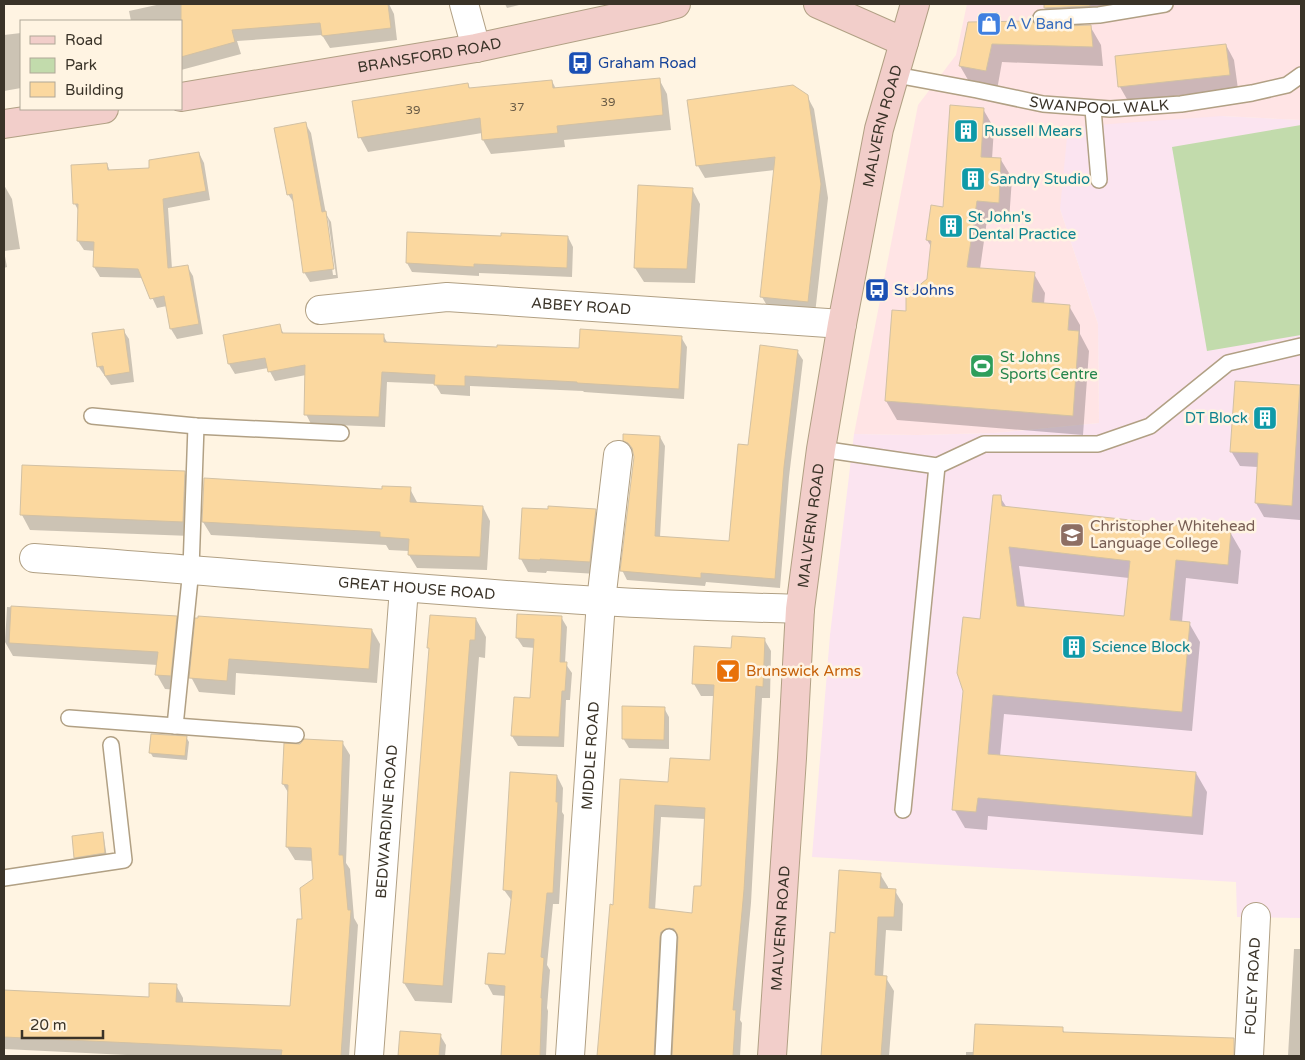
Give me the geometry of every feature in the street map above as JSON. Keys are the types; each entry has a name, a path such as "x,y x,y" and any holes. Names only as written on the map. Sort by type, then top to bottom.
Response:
{"main road":[{"name":"BRANSFORD ROAD","path":"182,97 476,48 676,4"},
{"path":"818,4 904,42"},
{"name":"MALVERN ROAD","path":"772,1056 800,609 821,449 842,324 880,129 915,4"},
{"path":"4,124 97,110"}],"street":[{"path":"464,4 476,48"},
{"name":"ABBEY ROAD","path":"320,310 446,297 842,324"},
{"name":"MIDDLE ROAD","path":"570,1056 601,602 618,455"},
{"name":"GREAT HOUSE ROAD","path":"34,558 601,602 800,609"},
{"name":"BEDWARDINE ROAD","path":"369,1056 404,588"},
{"name":"FOLEY ROAD","path":"1249,1056 1256,917"}],"lane":[{"path":"1041,18 1099,15 1165,4"},
{"name":"SWANPOOL WALK","path":"896,75 1043,104 1110,109 1180,104 1278,87 1301,75"},
{"path":"1093,108 1099,180"},
{"path":"821,449 937,466 984,444 1098,444 1150,426 1228,363 1301,346"},
{"path":"92,416 196,426 341,433"},
{"path":"176,726 191,569 196,426"},
{"path":"903,810 937,466"},
{"path":"70,718 296,735"},
{"path":"4,878 124,860 112,746"},
{"path":"663,1056 668,937"}],"shaded area":[{"path":"967,4 1301,4 1301,120 1222,116 1060,209 1098,324 1099,423 994,433 854,434 918,105 956,55"},
{"name":"Christopher Whitehead Language College","path":"1222,116 1301,120 1301,918 1237,917 1236,882 812,857 830,635 854,434 994,433 1099,423 1098,324 1060,209 1068,127"}],"green space":[{"path":"1301,125 1301,335 1207,351 1172,147"}],"building":[{"path":"181,4 388,4 391,28 322,36 320,23 232,30 235,42 182,57"},
{"path":"1044,4 1090,4 1090,6 1044,8"},
{"path":"1033,21 1036,26 1041,27 1091,25 1093,47 992,44 986,71 959,66 968,22"},
{"path":"1226,44 1230,75 1118,87 1115,56"},
{"path":"660,78 663,115 557,126 558,133 482,140 480,118 358,138 352,101 468,83 469,88 552,80 553,88"},
{"path":"793,85 808,95 821,184 808,302 760,297 775,157 696,166 687,100"},
{"name":"St Johns Sports Centre","path":"950,105 984,108 981,157 1001,158 999,203 977,201 967,267 1035,272 1032,302 1070,305 1068,330 1079,331 1073,416 885,401 892,310 906,311 906,296 927,279 931,241 926,240 931,205 943,207"},
{"path":"306,122 322,212 326,211 334,269 303,273 292,194 287,195 274,128"},
{"path":"199,152 206,191 163,199 168,268 188,265 199,324 170,329 164,296 150,299 138,269 93,267 94,242 77,241 78,204 73,204 71,165 107,163 108,170 149,168 149,160"},
{"path":"638,185 693,188 687,269 634,268"},
{"path":"407,232 501,236 501,233 568,236 567,268 474,264 474,267 406,263"},
{"path":"280,324 282,333 384,334 384,342 497,347 497,345 579,348 580,329 682,336 679,389 465,376 465,386 434,385 435,375 382,372 379,417 304,415 305,365 268,372 265,358 228,364 223,335"},
{"path":"124,329 130,372 105,376 103,366 97,367 92,333"},
{"path":"760,345 798,350 784,467 775,579 701,573 701,578 620,571 634,457 632,448 623,441 623,434 660,436 655,536 729,541 738,444 748,445"},
{"name":"DT Block","path":"1235,381 1300,385 1292,506 1255,503 1258,453 1230,452"},
{"path":"22,465 185,471 183,522 20,515"},
{"path":"204,478 382,489 382,486 411,487 410,502 483,506 480,557 408,555 409,539 380,537 380,532 202,522"},
{"name":"Science Block","path":"993,495 1001,495 1002,506 1231,531 1228,565 1176,560 1170,620 1190,622 1182,712 993,695 988,754 1196,772 1192,817 978,798 976,812 952,810 963,691 957,673 963,617 980,619","holes":["1009,547 1130,561 1124,616 1017,606"]},
{"path":"548,506 596,509 590,562 519,559 522,508 548,509"},
{"path":"11,606 177,616 171,676 155,675 158,652 9,643"},
{"path":"517,614 562,616 560,662 567,662 565,691 562,691 559,737 511,736 514,697 530,698 534,639 516,638"},
{"path":"430,615 476,618 475,640 470,640 443,986 403,983"},
{"path":"198,616 372,629 369,669 229,659 227,681 189,678 195,618 198,618"},
{"path":"732,636 765,638 763,687 756,686 744,890 733,1010 736,1010 733,1056 672,1056 678,937 674,929 669,928 661,932 660,937 654,1056 597,1056 610,904 613,905 620,779 668,782 670,758 710,760 714,685 692,684 694,646 731,648","holes":["655,805 705,808 701,886 694,886 692,913 649,908"]},
{"path":"622,706 665,707 664,740 622,739"},
{"path":"151,734 187,736 185,756 149,753"},
{"path":"304,739 343,741 339,855 343,855 348,910 351,910 341,1056 281,1056 282,1050 4,1037 4,990 149,997 149,983 177,984 176,1002 290,1006 297,919 302,919 300,888 313,879 311,848 286,847 288,785 282,784 284,743 300,744"},
{"path":"510,772 557,775 556,802 558,802 553,893 547,893 541,957 544,958 540,1056 501,1056 505,986 485,984 488,953 505,954 512,891 503,890"},
{"path":"103,832 105,853 74,858 72,836"},
{"path":"839,870 881,873 880,888 896,889 894,917 878,917 875,975 887,976 881,1056 821,1056 830,932 835,933"},
{"path":"975,1024 1063,1027 1063,1032 1234,1038 1234,1056 973,1056"},
{"path":"400,1031 441,1034 439,1056 398,1056"}],"place":[{"name":"A V Band","path":"989,24"},
{"name":"Graham Road","path":"580,63"},
{"name":"Russell Mears","path":"966,131"},
{"name":"Sandry Studio","path":"973,179"},
{"name":"St John's Dental Practice","path":"951,226"},
{"name":"St Johns","path":"877,290"},
{"name":"St Johns Sports Centre","path":"982,366"},
{"name":"DT Block","path":"1265,418"},
{"name":"Christopher Whitehead Language College","path":"1072,535"},
{"name":"Science Block","path":"1074,647"},
{"name":"Brunswick Arms","path":"728,671"}]}
